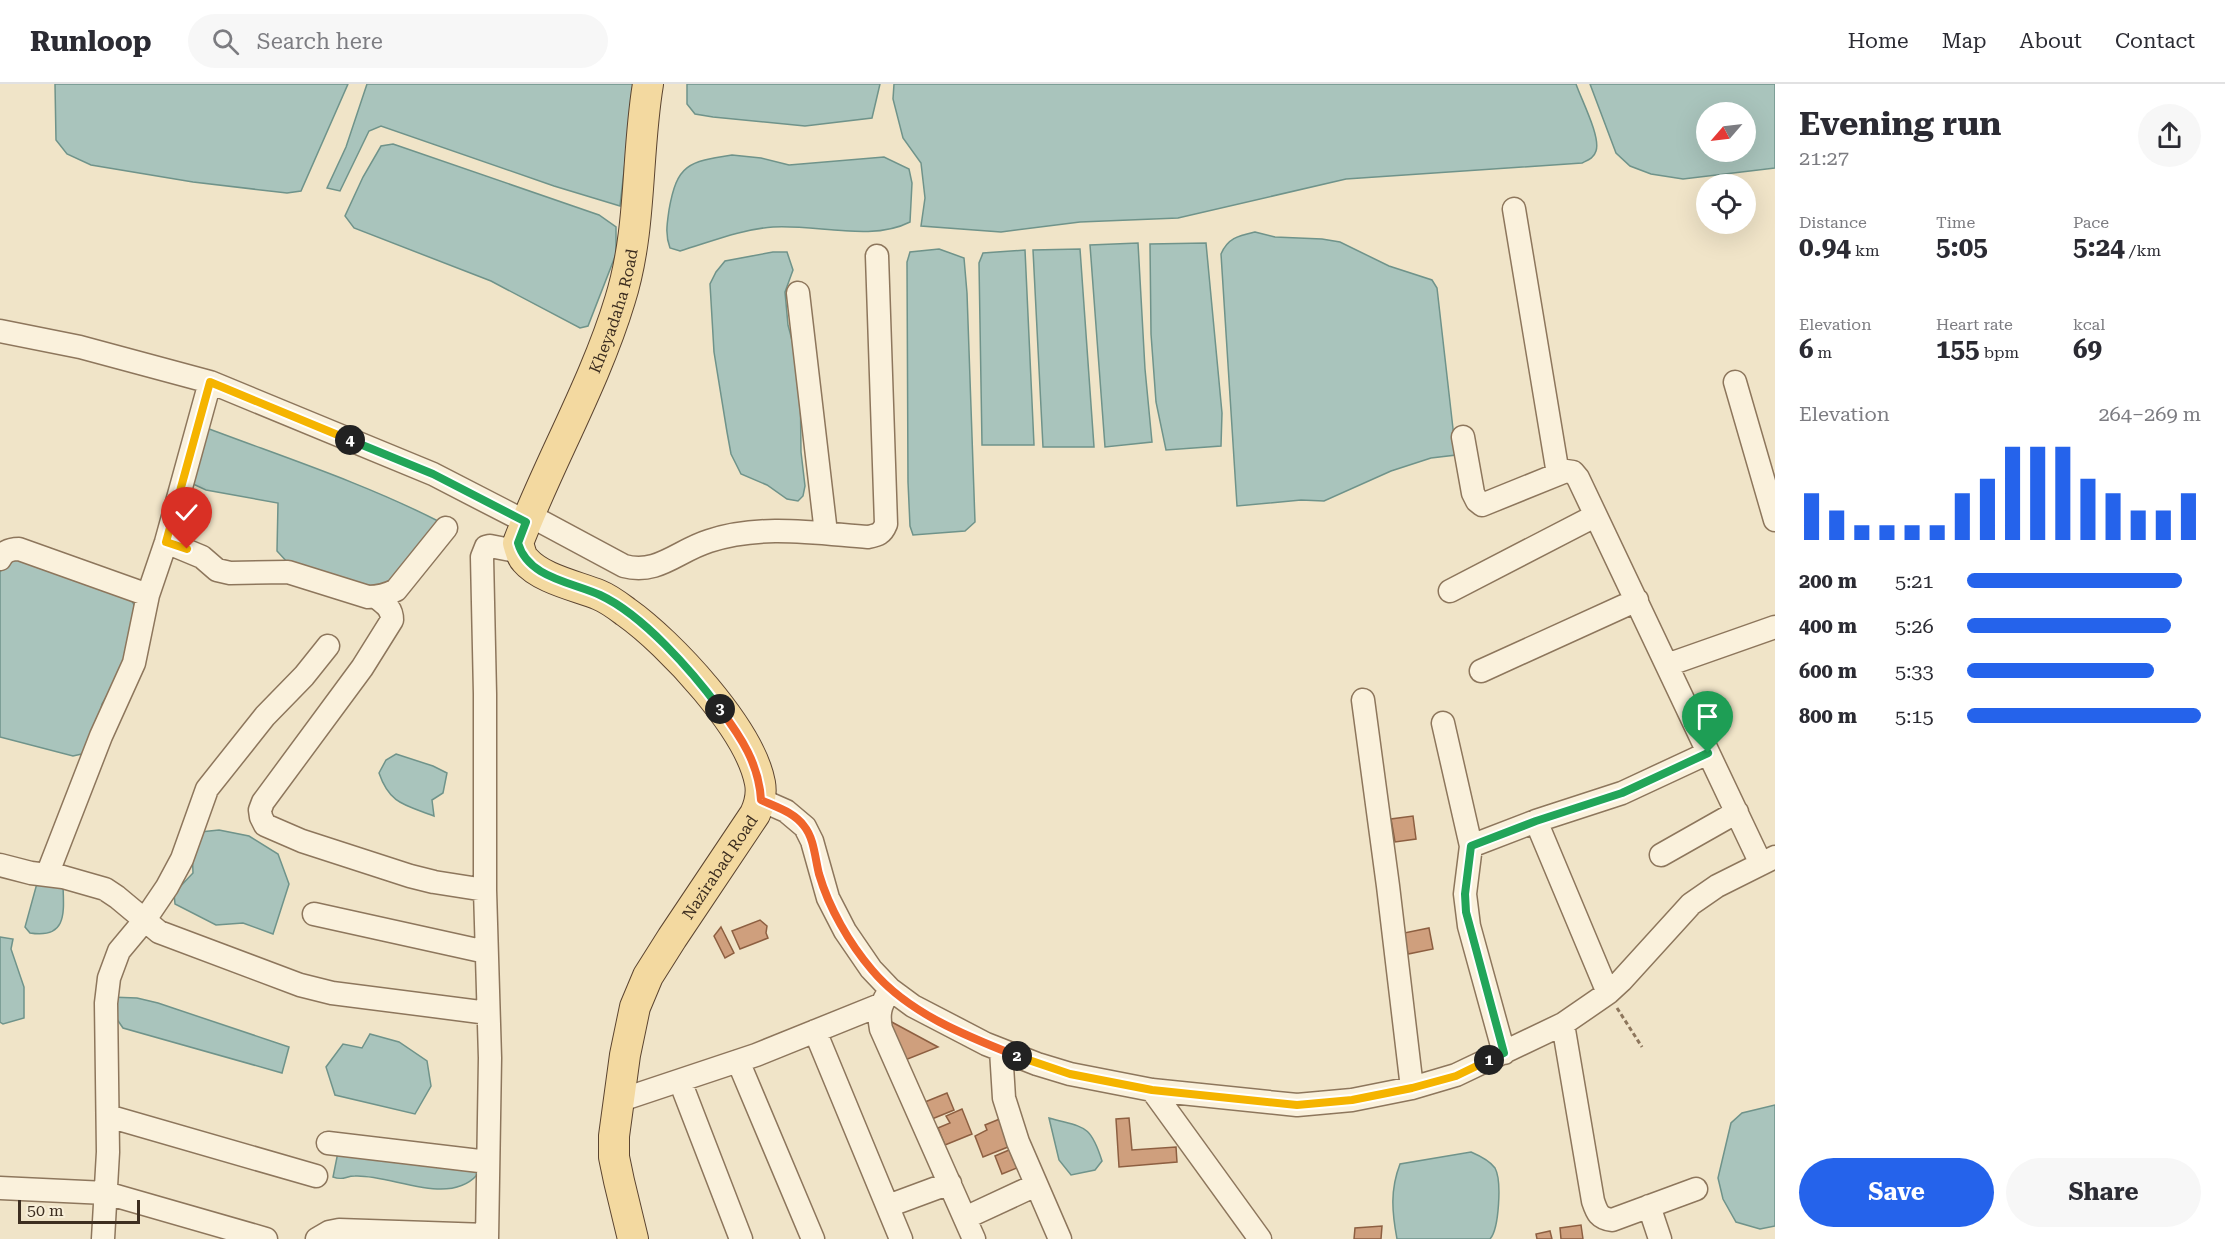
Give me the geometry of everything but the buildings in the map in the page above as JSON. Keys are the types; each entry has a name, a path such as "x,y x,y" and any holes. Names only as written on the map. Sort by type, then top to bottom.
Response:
{"main road":[{"name":"Kheyadaha Road","path":"523,533 578,406 620,300 633,246 648,84"},
{"name":"Nazirabad Road","path":"523,533 525,560 535,568 562,581 601,596 648,628 672,653 717,705 740,736 752,759 760,783 782,810 741,837 648,976 635,1007 625,1055 614,1136 614,1157 633,1239"}],"street":[{"path":"1514,209 1558,474"},
{"path":"0,331 80,347 210,382 433,474 523,533 624,566 636,569 651,568 710,540 738,534 772,530 868,537 878,535 883,531 886,524 877,256"},
{"path":"798,293 826,533"},
{"path":"47,875 101,736 134,663 148,595 166,542 210,382"},
{"path":"1735,382 1775,520"},
{"path":"618,1101 738,1061 815,1031 885,997 913,1006 1001,1050 1070,1074 1152,1090 1297,1105 1352,1100 1456,1076 1563,1024 1608,993 1655,946 1691,904 1717,886 1768,860 1737,812 1573,472 1566,471 1482,505 1473,493 1463,437"},
{"path":"1450,591 1595,516"},
{"path":"166,542 187,549 202,557 217,570 224,572 288,572 368,597 376,597 396,590 446,528"},
{"path":"316,1239 339,1230 487,1237 490,1058 485,890 482,557 486,547 523,533"},
{"path":"0,560 3,554 10,549 19,549 148,595"},
{"path":"376,597 392,612 392,620 362,668 263,802 260,810 261,817 265,825 302,841 410,876 485,890"},
{"path":"1481,671 1636,600"},
{"path":"1667,665 1775,627"},
{"path":"104,1239 108,1116 106,1003 109,978 119,951 144,921 167,887 182,859 207,789 265,716 304,676 328,646"},
{"path":"1363,700 1412,1088"},
{"path":"1443,723 1471,846 1465,894 1466,912 1504,1053"},
{"path":"1471,846 1536,821 1622,793 1708,753"},
{"path":"782,810 805,826 812,841 828,898 845,931 871,969 885,997 879,1016 881,1029 974,1239"},
{"path":"1661,855 1737,812"},
{"path":"1536,821 1608,993"},
{"path":"0,865 31,873 77,880 105,889 159,932 300,986 332,993 488,1013"},
{"path":"314,914 486,952"},
{"path":"1563,1024 1597,1214 1604,1219 1612,1220 1696,1189"},
{"path":"815,1031 901,1239"},
{"path":"1001,1050 1004,1098 1018,1142 1060,1239"},
{"path":"738,1061 813,1239"},
{"path":"680,1081 741,1239"},
{"path":"1152,1090 1260,1239"},
{"path":"108,1116 316,1176"},
{"path":"328,1143 488,1162"},
{"path":"888,1206 950,1183"},
{"path":"965,1218 1036,1185"},
{"path":"0,1188 106,1193 266,1239"},
{"path":"1649,1206 1660,1239"}],"path":[{"path":"1624,1018 1642,1047"}],"water":[{"path":"55,84 348,84 301,191 287,193 193,182 91,165 67,154 56,140"},
{"path":"367,84 634,84 620,206 554,186 381,126 369,131 340,191 327,188 346,147"},
{"path":"687,84 880,84 872,118 805,126 695,114 687,104"},
{"path":"894,84 1576,84 1597,145 1594,155 1582,163 1346,179 1178,218 1080,222 1001,232 921,226 925,198 921,163 903,138 893,99"},
{"path":"1590,84 1775,84 1775,168 1725,174 1696,174 1696,177 1683,179 1651,174 1630,166 1616,153"},
{"path":"393,144 599,215 616,227 616,254 588,326 580,328 491,281 354,228 345,216 363,177 381,146"},
{"path":"732,155 761,158 789,165 884,157 909,169 912,183 910,222 895,228 861,232 790,227 761,228 726,236 680,251 670,248 667,234 669,210 676,183 681,174 695,163"},
{"path":"1255,232 1275,237 1340,242 1389,266 1432,280 1437,288 1456,455 1431,458 1391,471 1324,501 1301,500 1237,506 1221,254 1234,238"},
{"path":"1138,243 1145,369 1152,442 1105,447 1090,245"},
{"path":"1206,243 1222,413 1221,446 1166,450 1156,402 1151,334 1150,244"},
{"path":"939,249 964,258 975,522 965,531 913,535 910,526 908,482 907,262 910,252"},
{"path":"1080,249 1094,447 1043,447 1033,250"},
{"path":"1025,250 1034,445 982,445 979,263 983,253"},
{"path":"773,252 787,252 793,270 785,292 788,325 800,370 801,452 805,486 803,496 798,501 787,499 767,485 741,474 731,454 714,352 710,284 716,272 725,261"},
{"path":"204,427 353,483 440,522 389,582 374,587 289,564 277,551 278,503 206,490 193,484"},
{"path":"11,555 130,597 134,605 127,662 102,704 95,737 86,753 73,756 0,737 0,572"},
{"path":"396,754 447,773 443,793 432,800 434,816 400,802 388,792 383,784 379,773 386,760"},
{"path":"219,830 249,836 278,854 289,884 273,934 243,923 216,925 175,904 174,893 193,873 192,846 200,832"},
{"path":"39,876 63,886 61,922 51,932 42,934 30,933 25,927"},
{"path":"0,937 13,939 11,949 24,987 24,1018 3,1024 0,1022"},
{"path":"110,997 137,998 158,1003 289,1047 282,1073 123,1028 110,1009"},
{"path":"370,1034 399,1042 427,1061 431,1086 415,1114 335,1095 326,1067 343,1044 362,1048"},
{"path":"1775,1105 1775,1226 1760,1229 1736,1222 1723,1199 1718,1178 1731,1123 1742,1113"},
{"path":"1049,1118 1078,1126 1089,1133 1102,1161 1095,1170 1071,1175 1059,1160"},
{"path":"339,1147 472,1163 477,1175 465,1184 435,1189 369,1177 337,1178 333,1177"},
{"path":"1471,1152 1490,1163 1497,1174 1499,1194 1496,1226 1490,1239 1397,1239 1393,1201 1400,1164"}],"route":[{"path":"187,549 166,542 210,382 433,474 526,522 518,543 525,560 535,568 562,581 601,596 648,628 717,705 740,736 752,759 760,783 761,800 786,811 805,826 812,841 819,873 828,898 845,931 871,969 890,989 913,1006 944,1023 986,1044 1037,1064 1070,1074 1152,1090 1297,1105 1352,1100 1456,1076 1504,1053 1466,912 1465,894 1471,846 1536,821 1622,793 1708,753"}]}
